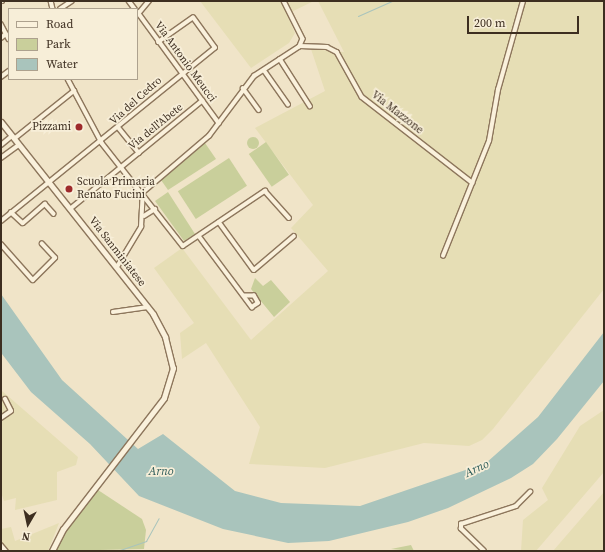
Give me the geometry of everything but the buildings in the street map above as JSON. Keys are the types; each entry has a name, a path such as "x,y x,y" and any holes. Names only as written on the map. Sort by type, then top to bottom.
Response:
{"street":[{"path":"62,8 72,1"},
{"path":"138,11 149,1"},
{"path":"142,193 204,140 219,123 243,88 264,70 300,46 303,39 284,1"},
{"path":"443,256 473,183 493,126 498,90 523,1"},
{"name":"Via Antonio Meucci","path":"138,13 219,123"},
{"name":"Via del Cedro","path":"1,221 102,142 182,73 215,48 193,18 160,42"},
{"path":"1,24 8,37"},
{"path":"1,38 6,34"},
{"name":"Via Mazzone","path":"300,46 327,47 337,52 362,97 473,183"},
{"path":"280,59 310,106"},
{"path":"264,70 288,104"},
{"path":"68,80 102,142 183,246 265,191 289,218"},
{"path":"243,88 259,110"},
{"path":"1,145 13,138 74,91"},
{"name":"Via dell'Abete","path":"70,209 202,101"},
{"name":"Via Sanminiatese","path":"1,122 148,307 171,355 169,388 157,408 63,529 52,551"},
{"path":"119,128 139,153"},
{"path":"1,158 19,145"},
{"path":"117,267 134,245 144,216 142,193"},
{"path":"12,212 23,223 45,204 54,214"},
{"path":"144,216 155,209"},
{"path":"219,222 254,270 294,236"},
{"path":"198,236 245,296"},
{"path":"1,244 32,280 55,258 42,244"},
{"path":"113,312 148,307"},
{"path":"1,418 11,411 5,399"},
{"path":"484,551 461,529 461,524 516,506 530,492"},
{"path":"1,545 6,551"}],"shaded area":[{"path":"200,1 314,1 287,14 295,33 289,43 251,68"},
{"path":"318,1 604,1 604,289 493,429 482,440 469,446 424,443 325,468 249,464 260,427 206,343 182,359 180,333 194,323 154,268 182,248 251,340 328,271 291,228 313,205 255,128 325,91 311,49 344,52"},
{"path":"1,390 78,457 76,465 57,472 57,500 15,510 16,498 4,501 1,492"},
{"path":"604,410 604,472 536,551 521,551 523,520 548,500 542,488 580,426"},
{"path":"604,492 604,551 553,551"},
{"path":"59,523 48,551 1,551 1,529 11,527 15,541"}],"green space":[{"path":"255,137 258,138 258,148 251,149 248,148 247,141 248,138"},
{"path":"266,142 289,175 272,187 249,154"},
{"path":"205,143 216,159 168,190 161,180"},
{"path":"229,158 247,186 196,219 178,191"},
{"path":"168,192 195,234 184,241 155,201"},
{"path":"255,278 263,286 271,280 290,302 274,317 251,289"},
{"path":"98,490 142,519 146,530 144,549 56,551 65,531"},
{"path":"411,545 414,551 391,549"}],"water":[{"name":"Arno","path":"1,294 62,380 138,449 163,434 235,491 281,503 360,506 486,463 538,417 604,332 604,381 557,439 533,464 511,478 448,508 408,522 329,541 288,543 223,529 139,496 90,444 31,392 2,354"}],"waterway":[{"path":"358,16 392,1"},
{"path":"117,551 146,541 159,518"}],"place":[{"name":"Pizzami","path":"79,127"},
{"name":"Scuola Primaria Renato Fucini","path":"69,189"}]}
